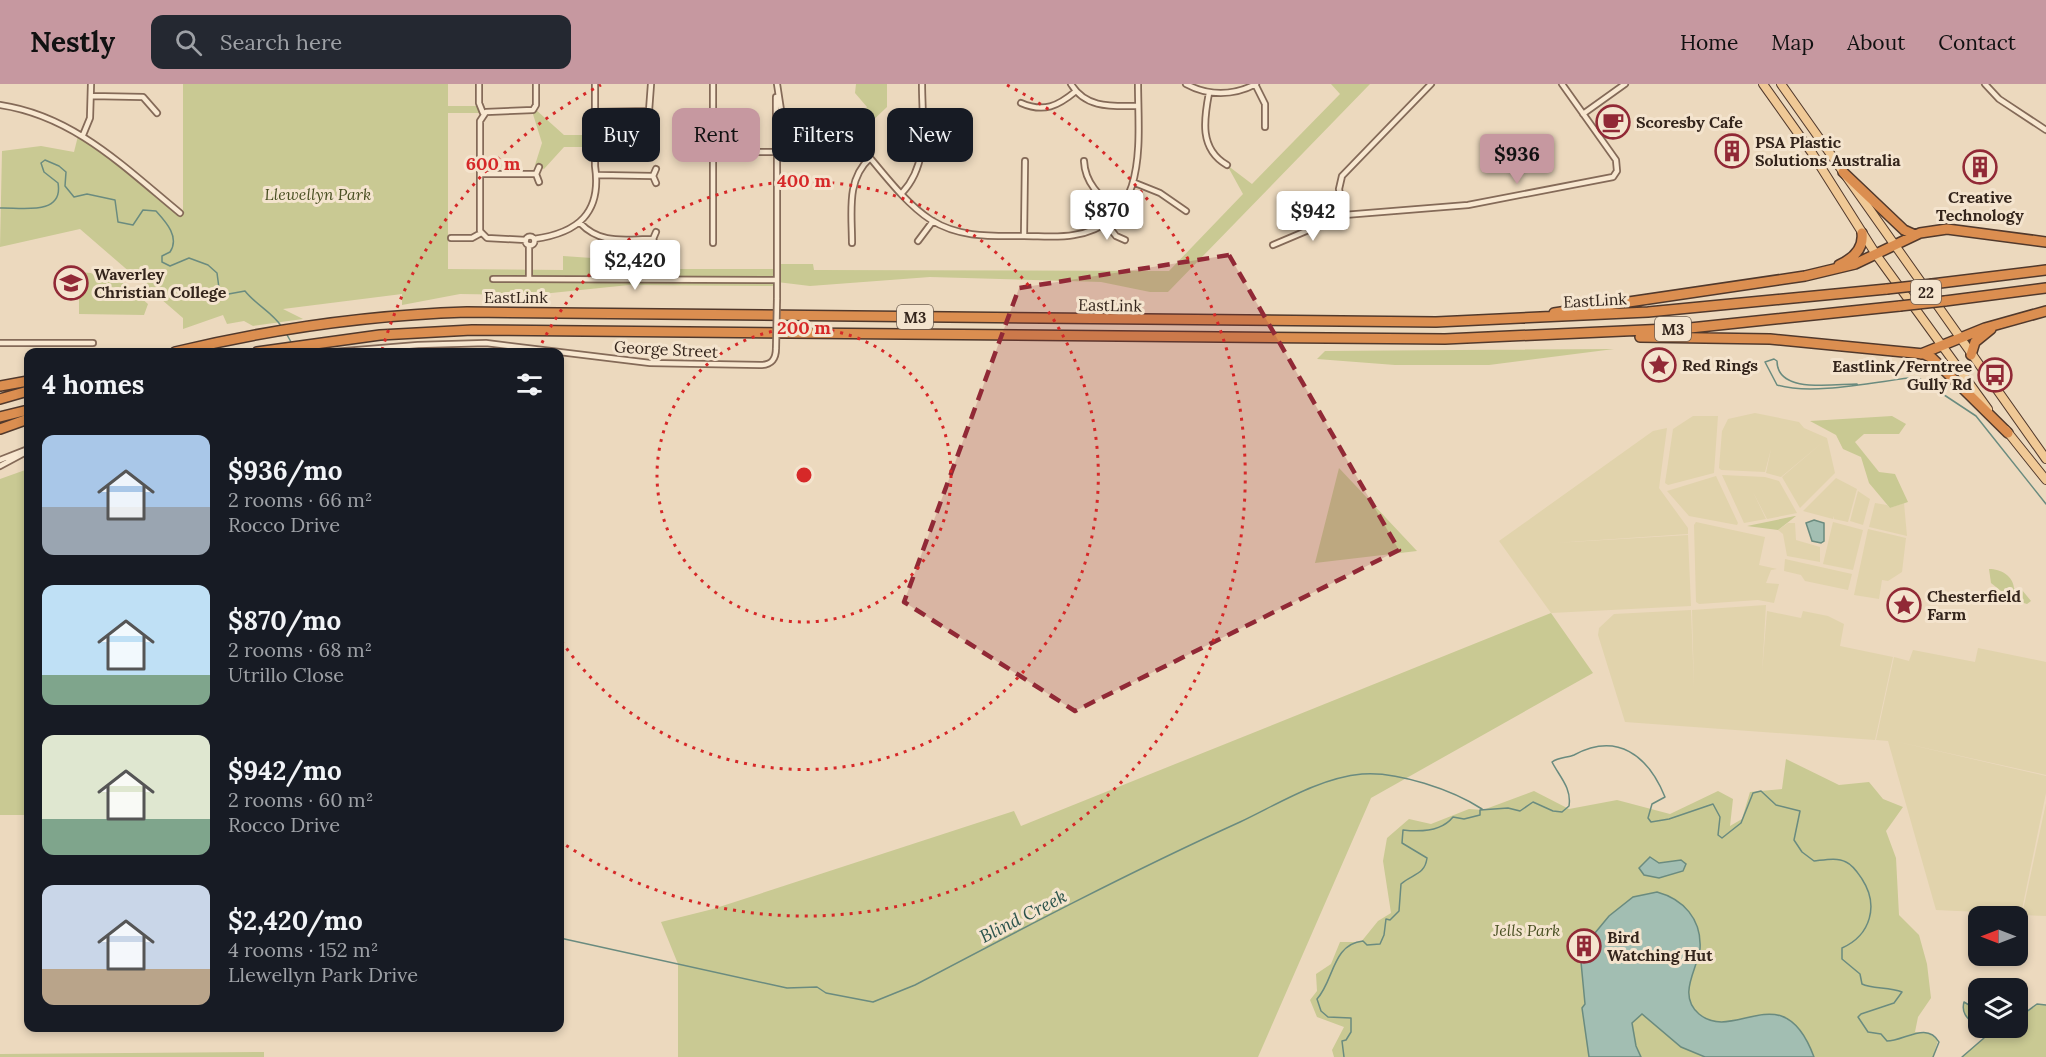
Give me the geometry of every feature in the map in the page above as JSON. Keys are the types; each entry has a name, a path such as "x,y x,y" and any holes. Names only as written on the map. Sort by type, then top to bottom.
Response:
{"highway":[{"path":"1843,172 1904,230 1915,235"},
{"path":"1529,319 1561,311 1820,273 1877,256 1915,235 1947,229 2046,242"},
{"path":"1820,273 1853,256 1861,245 1862,233"},
{"name":"EastLink","path":"194,348 302,327 388,316 499,311 1287,322 1529,319 1678,310 2046,270"},
{"name":"EastLink","path":"284,348 420,332 508,329 1445,339 1669,329 1900,306 2046,288"},
{"path":"1921,354 1959,338 2046,311"},
{"path":"1971,355 1974,343 1986,332 2018,318"},
{"path":"1445,339 1732,338 1921,354 1932,358 2008,433"},
{"path":"0,386 24,382"},
{"path":"0,399 24,392"},
{"path":"0,417 24,411"},
{"path":"0,429 24,420"}],"main road":[{"name":"22","path":"1763,84 1812,153 1877,256 1941,346 2046,480"},
{"name":"22","path":"1781,84 1893,246 2046,459"}],"street":[{"path":"83,135 90,121 91,84"},
{"path":"479,84 479,103 483,113 479,123 481,233"},
{"path":"483,113 533,110 536,105 536,84"},
{"path":"595,84 595,108"},
{"path":"649,108 651,84"},
{"path":"713,84 713,108"},
{"name":"George Street","path":"777,84 779,108"},
{"path":"922,84 922,108"},
{"path":"1071,84 1076,91 1091,102 1102,106 1138,106"},
{"path":"874,162 902,193 933,221 952,230 976,236 1072,236 1105,222 1117,211 1134,183 1139,163 1138,84"},
{"path":"1186,84 1209,93 1232,93 1255,84 1265,104 1264,127"},
{"path":"1344,215 1338,186 1342,176 1431,84"},
{"path":"1273,245 1344,215 1468,205 1610,179 1617,171 1616,160 1562,84"},
{"path":"1583,114 1625,84"},
{"path":"1985,84 1995,96 2046,130"},
{"path":"1021,103 1037,109 1050,108 1076,91"},
{"path":"1209,93 1205,115 1205,134 1213,155 1227,165"},
{"path":"91,96 143,97 157,113"},
{"path":"0,105 37,113 83,135 180,213"},
{"path":"1024,236 1025,161"},
{"path":"1084,161 1085,174 1095,190 1117,211"},
{"path":"481,233 489,238 526,240 530,236 534,239 557,236 580,223 591,205 598,176 595,162"},
{"path":"713,243 714,162"},
{"name":"George Street","path":"564,353 650,363 760,365 774,360 777,298 777,162"},
{"path":"852,243 853,184 859,169 866,162"},
{"path":"902,193 915,178 920,162"},
{"path":"539,167 536,174 539,182"},
{"path":"656,169 653,176 656,183"},
{"path":"480,174 536,174"},
{"path":"598,176 653,176"},
{"path":"1134,183 1160,193 1186,211"},
{"path":"918,241 933,221"},
{"path":"1105,222 1116,236 1125,240"},
{"path":"580,223 592,234 603,238 653,239"},
{"path":"656,232 653,239 656,246"},
{"path":"450,238 471,238 481,233"},
{"path":"530,279 530,245 534,239"},
{"path":"526,240 530,245"},
{"path":"494,279 777,280"},
{"path":"0,343 93,343"},
{"name":"George Street","path":"382,348 486,343 527,348"},
{"path":"0,460 24,451"},
{"path":"0,466 24,452"}],"highlighted area":[{"path":"1229,255 1399,550 1075,711 904,602 1019,288"}],"shaded area":[{"path":"1755,413 1799,422 1804,428 1827,438 1835,473 1800,508 1782,477 1823,442 1781,477 1766,473 1771,449 1765,472 1721,470 1719,468 1722,431 1728,419"},
{"path":"1693,416 1718,416 1714,473 1668,485 1665,483 1673,429"},
{"path":"1667,428 1659,488 1688,528 1688,534 1554,543 1688,535 1691,606 1551,613 1499,541 1653,431"},
{"path":"1722,475 1765,477 1779,481 1797,513 1767,519 1753,492 1766,519 1744,523"},
{"path":"1716,476 1737,525 1689,516 1667,491"},
{"path":"1836,478 1857,489 1848,522 1834,519 1834,516 1833,519 1803,511"},
{"path":"1858,491 1870,499 1863,525 1850,521"},
{"path":"1875,503 1887,505 1890,508 1904,503 1907,536 1869,527"},
{"path":"1814,520 1824,523 1824,541 1821,543 1812,541 1806,523"},
{"path":"1696,522 1765,537 1759,565 1777,569 1771,570 1766,583 1779,584 1774,603 1758,600 1699,604 1696,602 1694,525"},
{"path":"1833,522 1863,530 1853,570 1823,564"},
{"path":"1788,523 1795,523 1796,540 1820,547 1820,562 1787,556 1783,534 1778,530"},
{"path":"1868,529 1906,538 1902,572 1888,581 1882,580 1879,599 1854,595"},
{"path":"1785,559 1852,574 1848,590 1805,581 1801,575 1784,571"},
{"path":"1766,605 1762,673 1767,611 1801,618 1803,611 1828,616 1844,624 1840,646 1893,657 1875,740 1625,722 1598,635 1599,628 1614,614 1691,610 1694,688 1692,610"},
{"path":"1978,648 2046,662 2046,775 1894,741 2046,776 2046,793 2023,906 1968,906 1968,912 1936,910 1888,741 1876,740 1894,657 1909,661 1913,650 1975,662"},
{"path":"2046,803 2046,916 2028,915 2028,906 2024,906"},
{"path":"1650,857 1659,863 1681,860 1686,864 1683,871 1659,878 1644,875 1639,868"},
{"path":"1657,892 1683,905 1698,928 1700,949 1690,982 1689,999 1699,1014 1713,1021 1728,1022 1773,1014 1788,1019 1802,1032 1814,1057 1705,1057 1681,1047 1642,1014 1632,1023 1636,1046 1641,1057 1589,1057 1582,1008 1585,1004 1581,962 1590,939 1609,916 1633,897"}],"green space":[{"name":"Llewellyn Park","path":"183,84 448,84 448,106 480,106 483,113 448,113 448,269 563,270 563,256 592,258 593,269 777,269 777,264 813,264 814,270 1169,271 1243,194 1227,165 1252,184 1340,94 1331,84 1370,84 1168,292 1150,292 1101,282 930,277 810,286 777,282 777,286 629,285 532,295 460,294 402,305 402,294 283,309 303,319 253,326 244,321 227,324 223,315 183,329 183,318 80,229 0,247 2,151 41,146 74,152 79,132 183,214"},
{"path":"856,84 887,84 887,107 875,118 875,108 866,108 855,93"},
{"path":"535,109 564,135 582,135 582,147 564,147 544,169 535,165 542,143 532,111"},
{"path":"79,272 91,273 99,279 119,279 148,304 144,315 79,314"},
{"path":"1614,349 1489,365 1395,365 1317,359 1325,351"},
{"path":"1892,416 1906,424 1899,434 1864,434 1855,442 1879,472 1895,474 1908,502 1890,508 1869,483 1861,457 1843,449 1836,435 1810,421"},
{"path":"1339,468 1417,551 1315,563"},
{"path":"24,470 24,815 0,815 0,479"},
{"path":"1795,516 1778,530 1747,526"},
{"path":"1989,569 2006,574 2014,588 2022,590 2031,601 2027,604 2011,599 1991,583"},
{"path":"1551,613 1593,673 1371,798 1258,1057 678,1057 678,964 661,922 713,909 1014,811 1021,826"},
{"name":"Jells Park","path":"1786,759 1839,785 1869,782 1883,799 1903,807 1886,831 1896,858 1899,915 1919,935 1927,964 1931,998 1918,1017 1915,1032 1928,1033 1938,1040 1933,1057 1334,1057 1332,1050 1344,1027 1317,1017 1310,1000 1317,991 1316,974 1331,964 1340,942 1361,942 1378,921 1391,913 1383,861 1387,838 1409,819 1431,824 1469,809 1483,810 1534,791 1569,809 1617,800 1670,814 1718,791 1733,799 1730,826 1742,819 1750,792 1782,789"},
{"path":"1964,1002 1968,1004 1968,1019 1964,1014"},
{"path":"2037,1004 2046,1005 2046,1057 1962,1057 1984,1038 2028,1038 2028,1011"},
{"path":"264,1052 264,1057 0,1057 0,1054"}],"waterway":[{"name":"Blind Creek","path":"0,208 38,208 54,201 58,194 58,183 44,172 41,163 45,160 66,172 65,186 74,197 87,194 115,200 118,222 133,225 143,210 156,211 173,235 173,246 170,252 162,256 162,262 170,266 189,258 208,265 217,273 219,288 223,295 245,291 282,327"},
{"name":"Blind Creek","path":"286,333 291,342"},
{"path":"1857,384 1808,385 1796,383 1786,379 1779,371 1777,361 1774,359 1765,362 1777,385 1792,388 1846,387 1917,377 1976,416 2046,504"},
{"path":"1344,1057 1342,1041 1346,1040 1351,1032 1351,1018 1328,1017 1321,1011 1317,999 1339,956 1345,949 1363,941 1367,945 1380,944 1386,919 1390,920 1399,911 1401,884 1424,868 1427,858 1402,843 1403,830 1437,828 1453,817 1464,819 1480,815 1480,810 1508,808 1520,811 1533,802 1553,811 1562,812 1569,806 1569,794 1552,762 1590,748 1604,746 1617,747 1629,752 1650,769 1665,797 1652,804 1648,818 1651,822 1669,819 1713,804 1720,817 1718,835 1722,838 1741,823 1753,793 1761,791 1776,805 1800,811 1794,840 1802,852 1814,861 1835,859 1849,863 1862,879 1870,899 1871,909 1866,927 1860,935 1842,948 1842,959 1860,974 1862,984 1902,992 1894,1003 1858,1017 1868,1032 1881,1034 1887,1041 1922,1032 1934,1036 1939,1042 1933,1057"},
{"name":"Blind Creek","path":"564,939 787,988 817,987 826,993 873,1002 915,985 1158,861 1299,793 1330,781 1362,774 1408,779 1456,795 1482,809"},
{"path":"1968,1004 1964,1002 1963,1008 1968,1018"},
{"path":"2028,1011 2037,1004 2046,1005"},
{"path":"1962,1057 1984,1038"}],"place":[{"name":"Scoresby Cafe","path":"1613,122"},
{"name":"PSA Plastic Solutions Australia","path":"1732,151"},
{"name":"Creative Technology","path":"1980,167"},
{"name":"Waverley Christian College","path":"71,283"},
{"name":"Red Rings","path":"1659,365"},
{"name":"Eastlink/Ferntree Gully Rd","path":"1995,375"},
{"name":"Chesterfield Farm","path":"1904,605"},
{"name":"Bird Watching Hut","path":"1584,946"}]}
